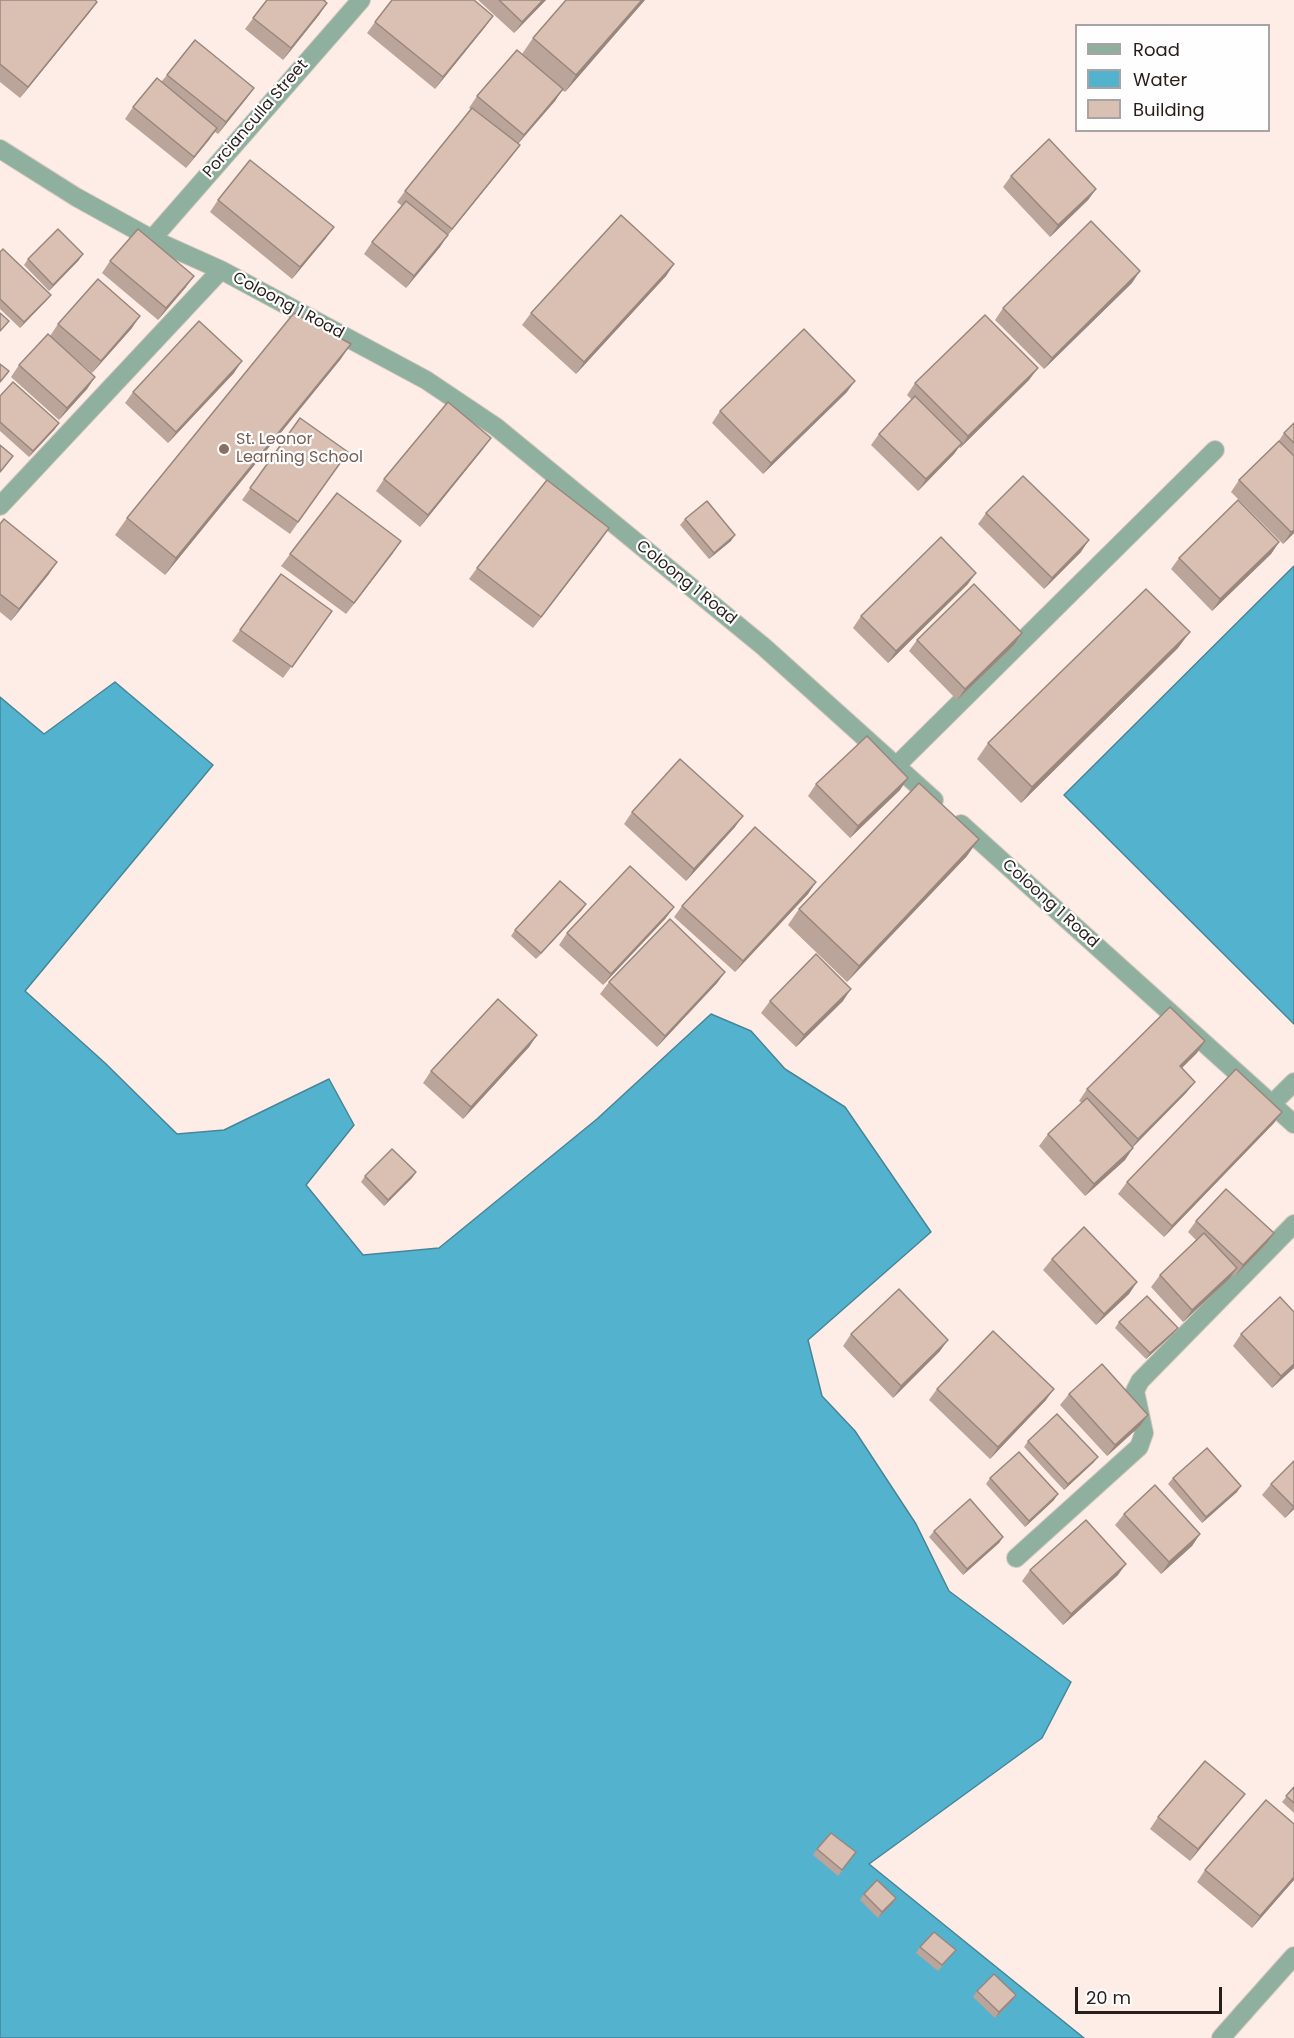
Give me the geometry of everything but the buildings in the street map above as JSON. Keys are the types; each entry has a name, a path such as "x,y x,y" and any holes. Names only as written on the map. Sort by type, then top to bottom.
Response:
{"street":[{"name":"Porcianculla Street","path":"152,238 361,0"},
{"name":"Coloong 1 Road","path":"1,151 76,197 152,238 221,270 426,380 495,427 764,647 1273,1102 1294,1124"},
{"path":"0,506 221,270"},
{"path":"896,766 1215,450"},
{"path":"1273,1102 1294,1082"},
{"path":"1016,1558 1139,1447 1144,1433 1135,1391 1140,1381 1294,1224"},
{"path":"1221,2038 1294,1956"}],"water":[{"path":"1294,566 1294,1024 1064,795"},
{"path":"115,682 213,765 25,991 105,1063 177,1134 224,1130 329,1079 354,1125 306,1185 363,1255 439,1248 597,1119 711,1014 751,1031 785,1069 845,1107 931,1232 808,1340 822,1396 855,1431 916,1524 949,1591 1071,1682 1042,1738 869,1864 1084,2038 0,2038 0,697 44,734"}],"place":[{"name":"St. Leonor Learning School","path":"224,449"}]}
